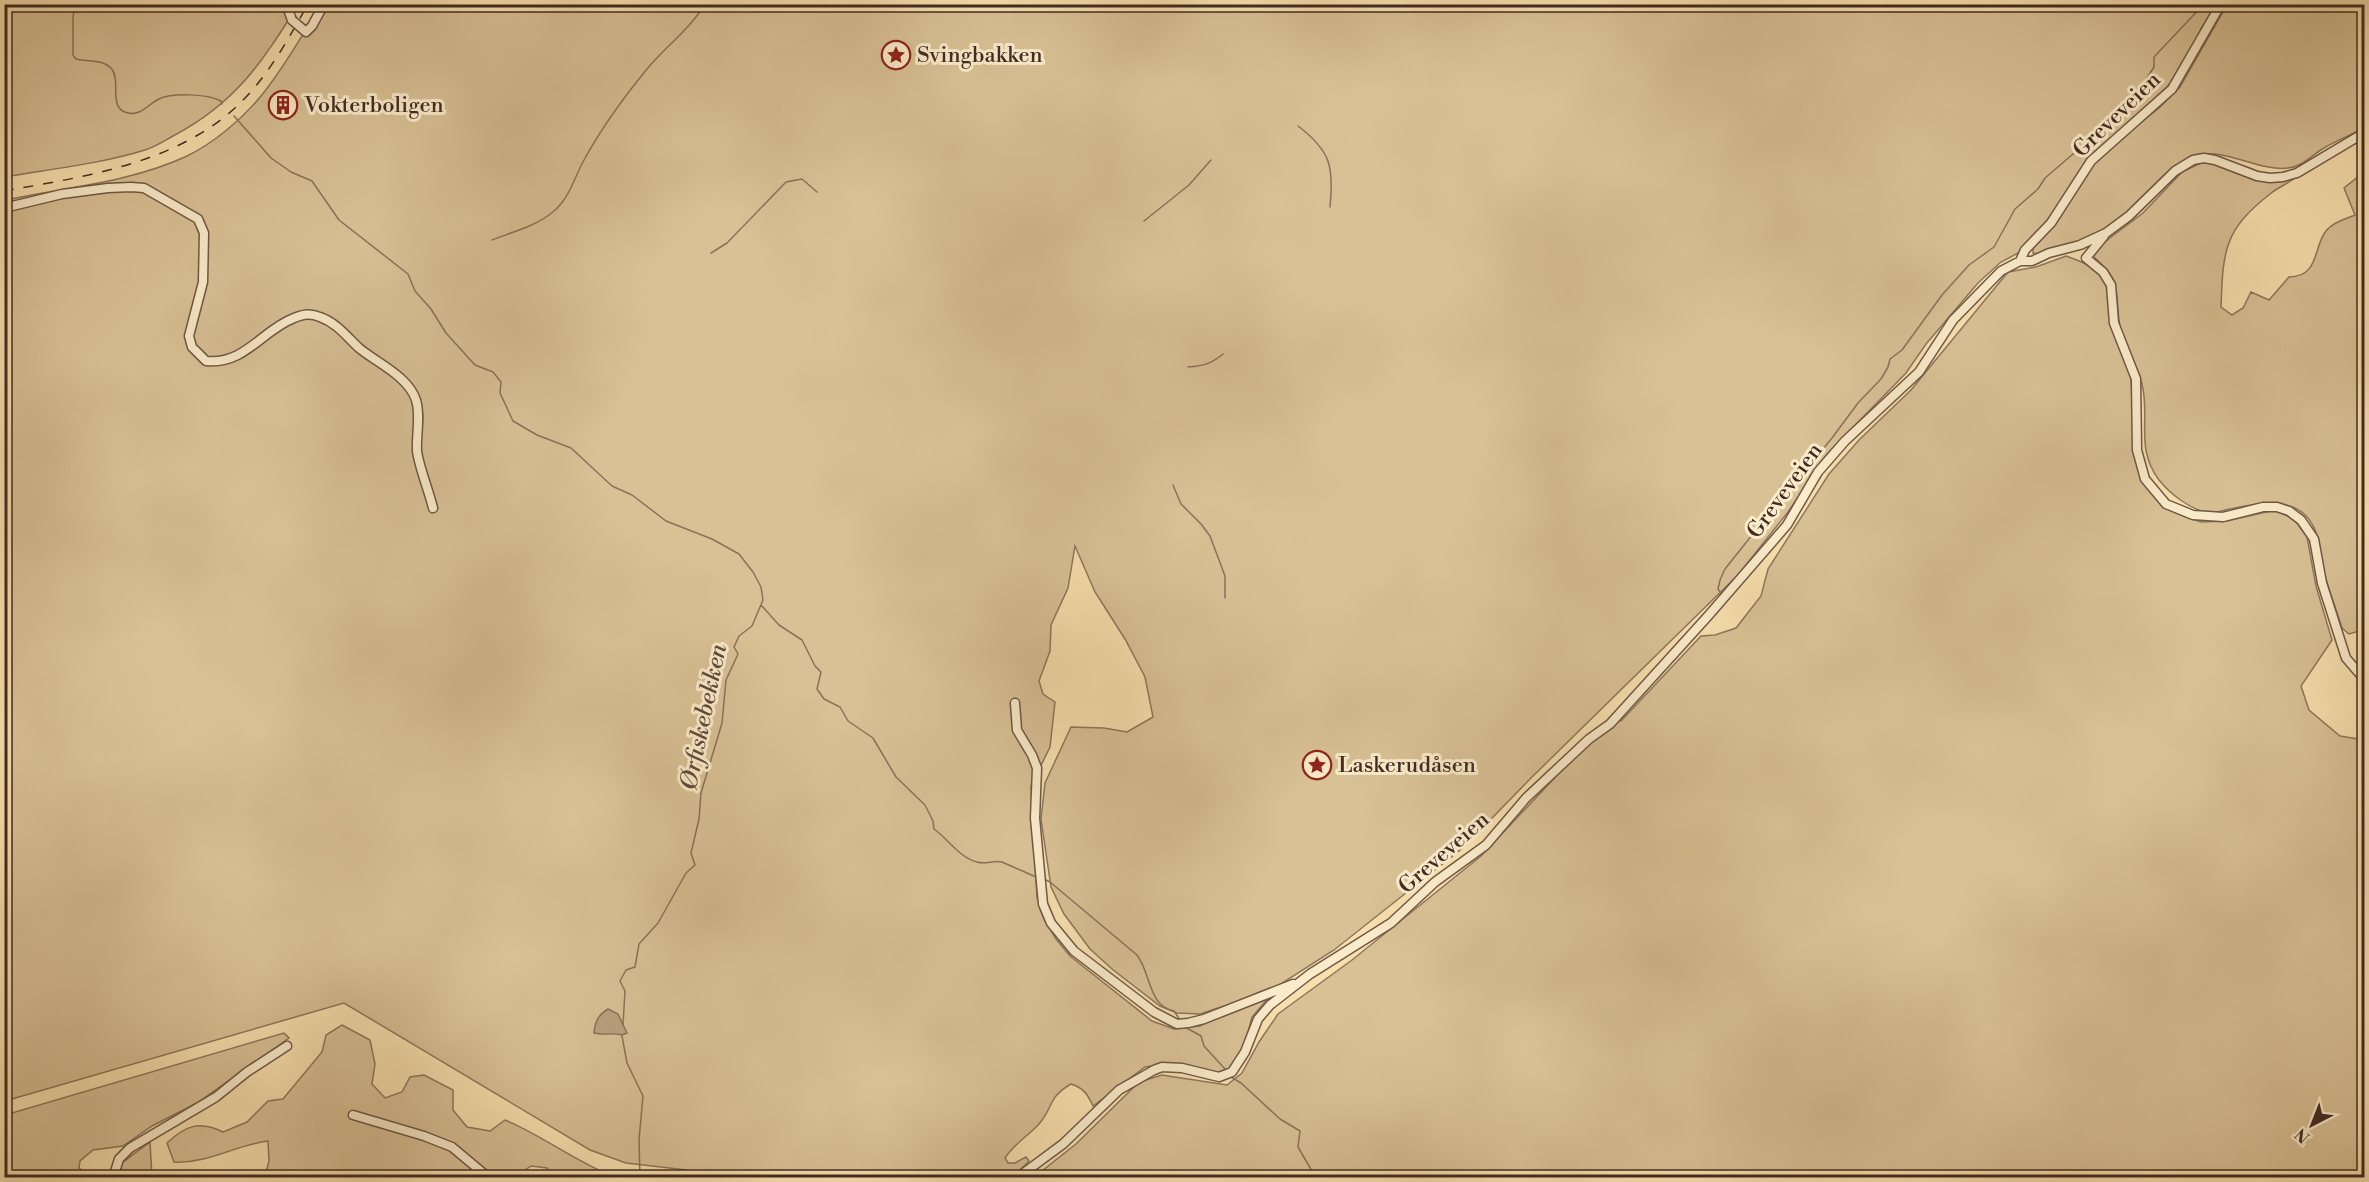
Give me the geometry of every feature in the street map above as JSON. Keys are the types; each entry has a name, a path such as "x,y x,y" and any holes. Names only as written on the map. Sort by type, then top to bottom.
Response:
{"street":[{"path":"291,4 289,12 306,32 312,26 324,4"},
{"name":"Greveveien","path":"1017,1178 1063,1144 1119,1089 1154,1070 1162,1067 1182,1068 1219,1077 1232,1072 1245,1052 1261,1014 1302,980 1391,923 1435,882 1486,846 1526,798 1589,739 1610,724 1708,616 1787,525 1818,472 1845,441 1919,372 1953,320 1971,300 2001,271 2020,261 2025,250 2051,223 2091,161 2172,89 2220,4"},
{"path":"2020,261 2032,261 2049,253 2080,245 2106,233 2136,210 2175,171 2193,160 2210,159 2257,176 2283,177 2297,173 2364,133"},
{"path":"4,208 62,194 131,187 144,188 189,212 198,219 204,233 203,282 189,336 192,347 206,362 220,363 237,356 284,322 308,313 329,321 341,329 360,349 387,368 410,389 416,399 419,459 433,508"},
{"path":"2106,233 2086,258 2103,272 2111,285 2114,323 2136,379 2137,450 2145,479 2166,504 2193,515 2223,516 2263,507 2277,507 2289,511 2301,520 2314,539 2322,583 2346,658 2364,679"},
{"name":"Greveveien","path":"1015,703 1017,730 1032,755 1036,768 1035,818 1043,904 1051,923 1074,951 1154,1012 1172,1022 1188,1023 1204,1019 1302,980"},
{"path":"113,1178 119,1159 130,1148 216,1097 247,1072 287,1046"},
{"path":"353,1115 424,1136 452,1147 489,1178"}],"shaded area":[{"path":"4,5 298,5 246,80 214,110 195,123 152,147 128,155 5,177"},
{"path":"321,5 2218,5 2202,27 2185,61 2170,84 2119,131 2022,251 2001,262 1978,283 1926,344 1906,373 1827,454 1788,512 1738,575 1464,847 1334,950 1270,991 1200,1014 1177,1013 1160,1006 1090,949 1064,914 1051,887 1041,819 1045,783 1071,727 1104,728 1127,732 1153,717 1145,677 1125,639 1095,592 1075,546 1068,588 1051,625 1050,651 1039,681 1043,694 1055,702 1050,747 1031,786 1037,897 1043,917 1056,939 1070,956 1152,1021 1174,1029 1200,1026 1276,989 1252,1017 1241,1058 1222,1073 1165,1064 1145,1067 1093,1106 1087,1095 1079,1088 1071,1084 1063,1089 1054,1098 1039,1124 1005,1158 1008,1163 1015,1163 1026,1157 1029,1161 1013,1177 756,1178 626,1163 590,1150 344,1003 5,1101 5,200 121,178 166,165 197,151 227,130 261,96 285,63"},
{"path":"2227,5 2364,5 2364,128 2324,148 2302,163 2288,168 2265,166 2217,154 2195,156 2168,172 2123,218 2097,237 2084,243 2040,254 2033,253 2033,248 2055,225 2089,169 2180,87"},
{"path":"2201,163 2218,163 2257,175 2296,177 2255,207 2243,219 2229,243 2223,270 2221,307 2232,315 2243,308 2251,292 2269,300 2289,277 2307,271 2312,265 2324,233 2336,223 2355,215 2344,188 2364,172 2364,630 2349,634 2342,628 2324,572 2317,535 2305,515 2286,505 2275,503 2213,513 2201,511 2175,496 2159,480 2152,469 2145,446 2142,382 2121,331 2114,283 2111,276 2093,256 2094,250 2143,213 2182,172"},
{"path":"2066,256 2091,267 2108,289 2131,376 2133,434 2154,495 2176,513 2201,522 2227,521 2275,510 2294,519 2307,537 2316,586 2332,640 2301,686 2309,710 2340,736 2364,740 2364,1177 1033,1178 1076,1144 1139,1082 1162,1075 1227,1085 1242,1073 1278,1014 1352,960 1481,856 1579,752 1614,719 1621,721 1701,636 1715,635 1736,628 1761,596 1768,569 1829,474 1859,440 1911,390 2008,272 2036,267"},
{"path":"608,1009 618,1014 627,1033 622,1035 594,1033 598,1019"},
{"path":"342,1025 370,1040 375,1064 372,1084 385,1098 402,1092 410,1077 424,1075 453,1090 453,1110 467,1127 490,1131 505,1120 614,1177 553,1177 547,1168 531,1166 518,1175 519,1178 325,1178 319,1174 265,1177 269,1161 268,1141 198,1160 174,1162 167,1143 180,1132 193,1127 207,1126 223,1132 247,1122 268,1101 283,1099 322,1052 326,1035"},
{"path":"284,1033 289,1038 197,1103 152,1126 123,1146 93,1150 80,1161 79,1168 91,1176 104,1171 106,1177 5,1178 5,1115"},
{"path":"150,1142 152,1177 119,1177 122,1163"}],"waterway":[{"name":"Ørfiskebekken","path":"75,4 73,55 76,59 99,62 111,68 114,73 116,100 122,110 132,114 136,113 163,97 180,95 207,97 221,101 222,104"},
{"path":"492,240 540,221 559,206 591,148 621,102 654,61 692,22 705,4"},
{"path":"1723,596 1718,589 1725,569 1752,535 1776,498 1781,486 1818,455 1858,403 1881,379 1890,359 1902,350 1942,295 1969,265 1994,247 2015,209 2038,189 2045,178 2128,107 2154,67 2154,57 2204,4"},
{"name":"Ørfiskebekken","path":"234,116 271,158 291,172 312,181 339,220 408,274 415,291 431,309 446,333 475,365 493,372 501,382 500,393 513,421 537,435 571,448 612,486 632,495 666,521 712,539 739,554 761,587 763,600 752,626 739,636 734,647 738,654 726,680 722,723 701,793 699,819 691,853 695,865 686,873 658,923 639,944 635,967 626,970 620,981 625,991 623,1025"},
{"path":"1298,126 1324,152 1328,161 1331,181 1330,207"},
{"path":"1144,221 1189,185 1211,160"},
{"path":"711,253 727,243 786,182 802,179 817,192"},
{"path":"1188,367 1207,364 1223,354"},
{"path":"1173,485 1181,504 1210,536 1225,576 1225,598"},
{"path":"761,605 779,625 802,640 815,666 821,672 817,689 824,699 840,707 848,721 873,738 896,777 925,805 933,821 934,829 971,860 980,863 1002,862 1036,877"},
{"path":"1674,647 1691,629"},
{"path":"1605,723 1614,713"},
{"path":"1044,879 1137,955 1159,1003 1174,1011 1180,1020"},
{"path":"1185,1027 1201,1036 1204,1046 1225,1069"},
{"name":"Ørfiskebekken","path":"622,1036 627,1063 643,1096 639,1140 640,1178"},
{"path":"1231,1077 1241,1083 1280,1119 1300,1131 1298,1147 1316,1178"}],"railway":[{"path":"4,191 102,172 134,163 195,137 223,118 256,86 280,52 308,4"}],"place":[{"name":"Svingbakken","path":"896,55"},
{"name":"Vokterboligen","path":"283,105"},
{"name":"Laskerudåsen","path":"1317,765"}]}
